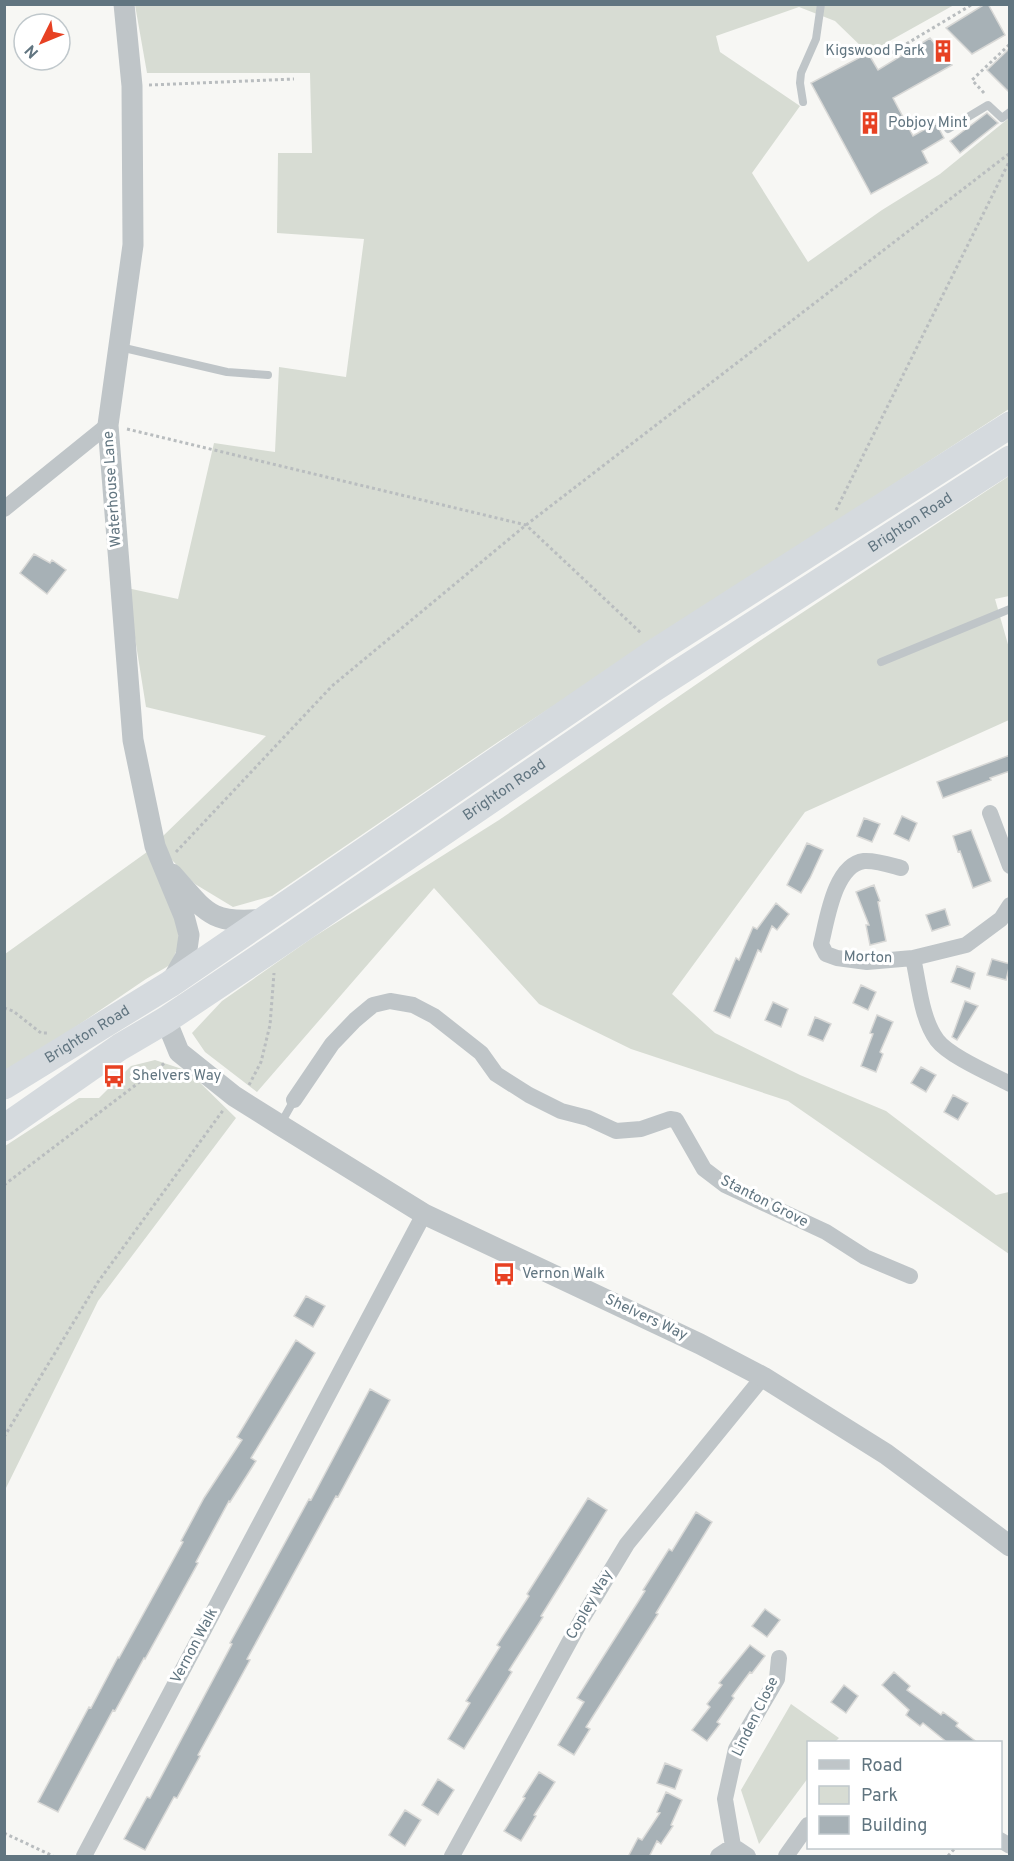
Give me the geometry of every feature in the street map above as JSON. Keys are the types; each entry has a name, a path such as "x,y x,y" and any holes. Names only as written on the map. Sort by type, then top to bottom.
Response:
{"highway":[{"name":"Brighton Road","path":"4,1086 170,984 658,650 1010,425"},
{"name":"Brighton Road","path":"4,1128 120,1047 166,1020 275,947 650,691 1010,459"},
{"path":"93,1030 148,1014 166,1020"}],"street":[{"name":"Waterhouse Lane","path":"124,4 132,86 133,245 108,425 133,740 156,846 184,916 189,935 186,956 170,984"},
{"path":"4,509 108,425"},
{"path":"990,813 1010,866"},
{"name":"Morton","path":"901,867 866,861 857,863 847,870 833,894 821,944 826,954 837,958 867,962 913,958"},
{"name":"Waterhouse Lane","path":"162,863 204,910 212,915 233,921 265,919"},
{"path":"1010,905 1001,919 966,945 913,958 927,1019 938,1040 958,1057 1010,1084"},
{"name":"Stanton Grove","path":"294,1100 332,1044 373,1005 390,1002 413,1005 434,1016 481,1053 496,1074 529,1095 561,1111 588,1118 615,1131 641,1129 670,1119 676,1120 704,1169 725,1185 825,1232 865,1257 910,1276"},
{"name":"Shelvers Way","path":"166,1020 179,1052 237,1098 280,1125 424,1214 700,1344 763,1377 886,1454 1010,1546"},
{"path":"120,1047 162,1043 179,1052"},
{"name":"Vernon Walk","path":"84,1857 424,1214"},
{"name":"Copley Way","path":"452,1857 583,1617 627,1544 763,1377"},
{"name":"Linden Close","path":"733,1846 725,1799 736,1749 777,1679 779,1658"},
{"path":"786,1857 807,1826"},
{"path":"718,1857 733,1846 748,1857"}],"lane":[{"path":"803,102 801,73 816,39 821,4"},
{"path":"948,129 987,105 1002,118 1010,112"},
{"path":"120,347 227,372 268,375"},
{"path":"881,662 1010,609"},
{"path":"280,1125 294,1100"}],"path":[{"path":"891,53 973,4"},
{"path":"987,105 986,96 972,80 1010,44"},
{"path":"132,86 294,79"},
{"path":"162,863 170,858 332,686 526,525 1010,153"},
{"path":"832,517 1010,160"},
{"path":"108,425 526,525 658,650"},
{"path":"4,1437 98,1282 237,1098 261,1062 270,1025 275,947"},
{"path":"4,1008 13,1011 41,1033 51,1033"},
{"path":"4,1185 179,1052"},
{"path":"4,1833 53,1857"}],"green space":[{"path":"135,5 954,5 868,53 835,21 799,7 716,36 720,52 800,106 752,173 808,262 882,210 940,174 1009,118 1009,409 498,742 272,896 233,907 195,884 170,858 162,837 266,736 146,707 127,588 178,599 214,443 275,452 279,367 346,377 364,239 277,233 278,153 312,153 310,73 147,73"},
{"path":"1009,476 1009,596 995,599 1009,648 1009,720 805,812 672,994 715,1033 800,1075 886,1111 996,1195 1009,1192 1009,1254 788,1101 631,1049 539,1004 434,888 257,1092 205,1052 192,1033 222,1001 312,938 499,820 755,644"},
{"path":"147,852 175,914 180,943 170,965 5,1072 5,954"},
{"path":"155,1060 188,1071 236,1118 98,1301 5,1490 5,1146 79,1098 99,1098 131,1066"},
{"path":"791,1704 839,1738 836,1741 807,1741 807,1779 759,1844 741,1790"}],"building":[{"path":"988,4 1005,35 972,54 946,28"},
{"name":"Pobjoy Mint","path":"930,38 952,65 893,98 913,136 936,123 944,138 922,151 928,163 871,194 811,83 868,53 878,70"},
{"path":"1010,48 1010,93 987,70"},
{"path":"987,113 998,123 960,153 950,141"},
{"path":"34,554 50,563 52,560 66,570 47,594 20,573"},
{"path":"1010,755 1010,771 943,798 937,782"},
{"path":"902,816 917,823 909,841 894,834"},
{"path":"864,818 880,824 872,842 857,836"},
{"path":"971,830 991,881 973,888 953,836"},
{"path":"807,843 823,850 801,893 787,885"},
{"path":"874,885 880,901 878,902 886,941 870,945 866,925 869,925 856,892"},
{"path":"776,903 789,914 777,930 772,926 761,952 758,950 730,1018 714,1011 736,958 739,960 753,927 757,929"},
{"path":"945,909 950,925 932,931 926,915"},
{"path":"992,959 1010,964 1006,980 987,975"},
{"path":"957,966 975,973 970,989 951,982"},
{"path":"861,985 876,992 868,1010 853,1003"},
{"path":"965,1001 978,1006 957,1040 952,1037"},
{"path":"773,1002 788,1009 781,1027 765,1020"},
{"path":"877,1015 893,1022 880,1052 883,1054 876,1072 861,1066 873,1034 870,1033"},
{"path":"815,1017 831,1024 823,1041 808,1035"},
{"path":"921,1067 936,1075 926,1092 911,1083"},
{"path":"953,1095 968,1103 958,1120 944,1112"},
{"path":"306,1296 325,1306 313,1327 294,1316"},
{"path":"296,1340 315,1353 251,1458 256,1461 229,1501 196,1562 198,1563 115,1711 113,1710 58,1812 38,1802 183,1542 181,1541 204,1498 242,1440 237,1437"},
{"path":"370,1389 390,1400 247,1659 250,1660 198,1755 200,1756 145,1850 124,1839 147,1797 150,1798 232,1644 230,1643 309,1499 311,1500"},
{"path":"588,1498 607,1510 541,1616 543,1617 509,1670 512,1672 464,1749 448,1739 470,1703 466,1701 500,1647 497,1645 529,1596 527,1594"},
{"path":"696,1512 712,1522 656,1613 658,1614 586,1727 590,1729 574,1755 558,1745 584,1702 577,1698 669,1549 672,1551"},
{"path":"765,1609 780,1620 767,1637 752,1626"},
{"path":"750,1645 765,1656 732,1696 734,1698 717,1722 720,1724 707,1741 692,1730 710,1707 707,1704 722,1685 719,1683"},
{"path":"894,1672 910,1686 907,1690 941,1715 943,1712 958,1723 956,1726 975,1741 946,1741 923,1723 920,1726 906,1715 909,1710 882,1685"},
{"path":"844,1685 858,1696 846,1713 831,1702"},
{"path":"665,1763 682,1770 675,1789 657,1783"},
{"path":"539,1772 555,1782 521,1841 504,1831"},
{"path":"438,1779 454,1790 438,1815 422,1805"},
{"path":"666,1792 682,1800 671,1825 673,1826 661,1844 657,1841 649,1857 628,1857 638,1838 642,1840 660,1813 657,1812"},
{"path":"405,1810 421,1820 405,1846 389,1835"}],"place":[{"name":"Kigswood Park","path":"943,51"},
{"name":"Pobjoy Mint","path":"870,123"},
{"name":"Shelvers Way","path":"114,1076"},
{"name":"Vernon Walk","path":"504,1274"}]}
